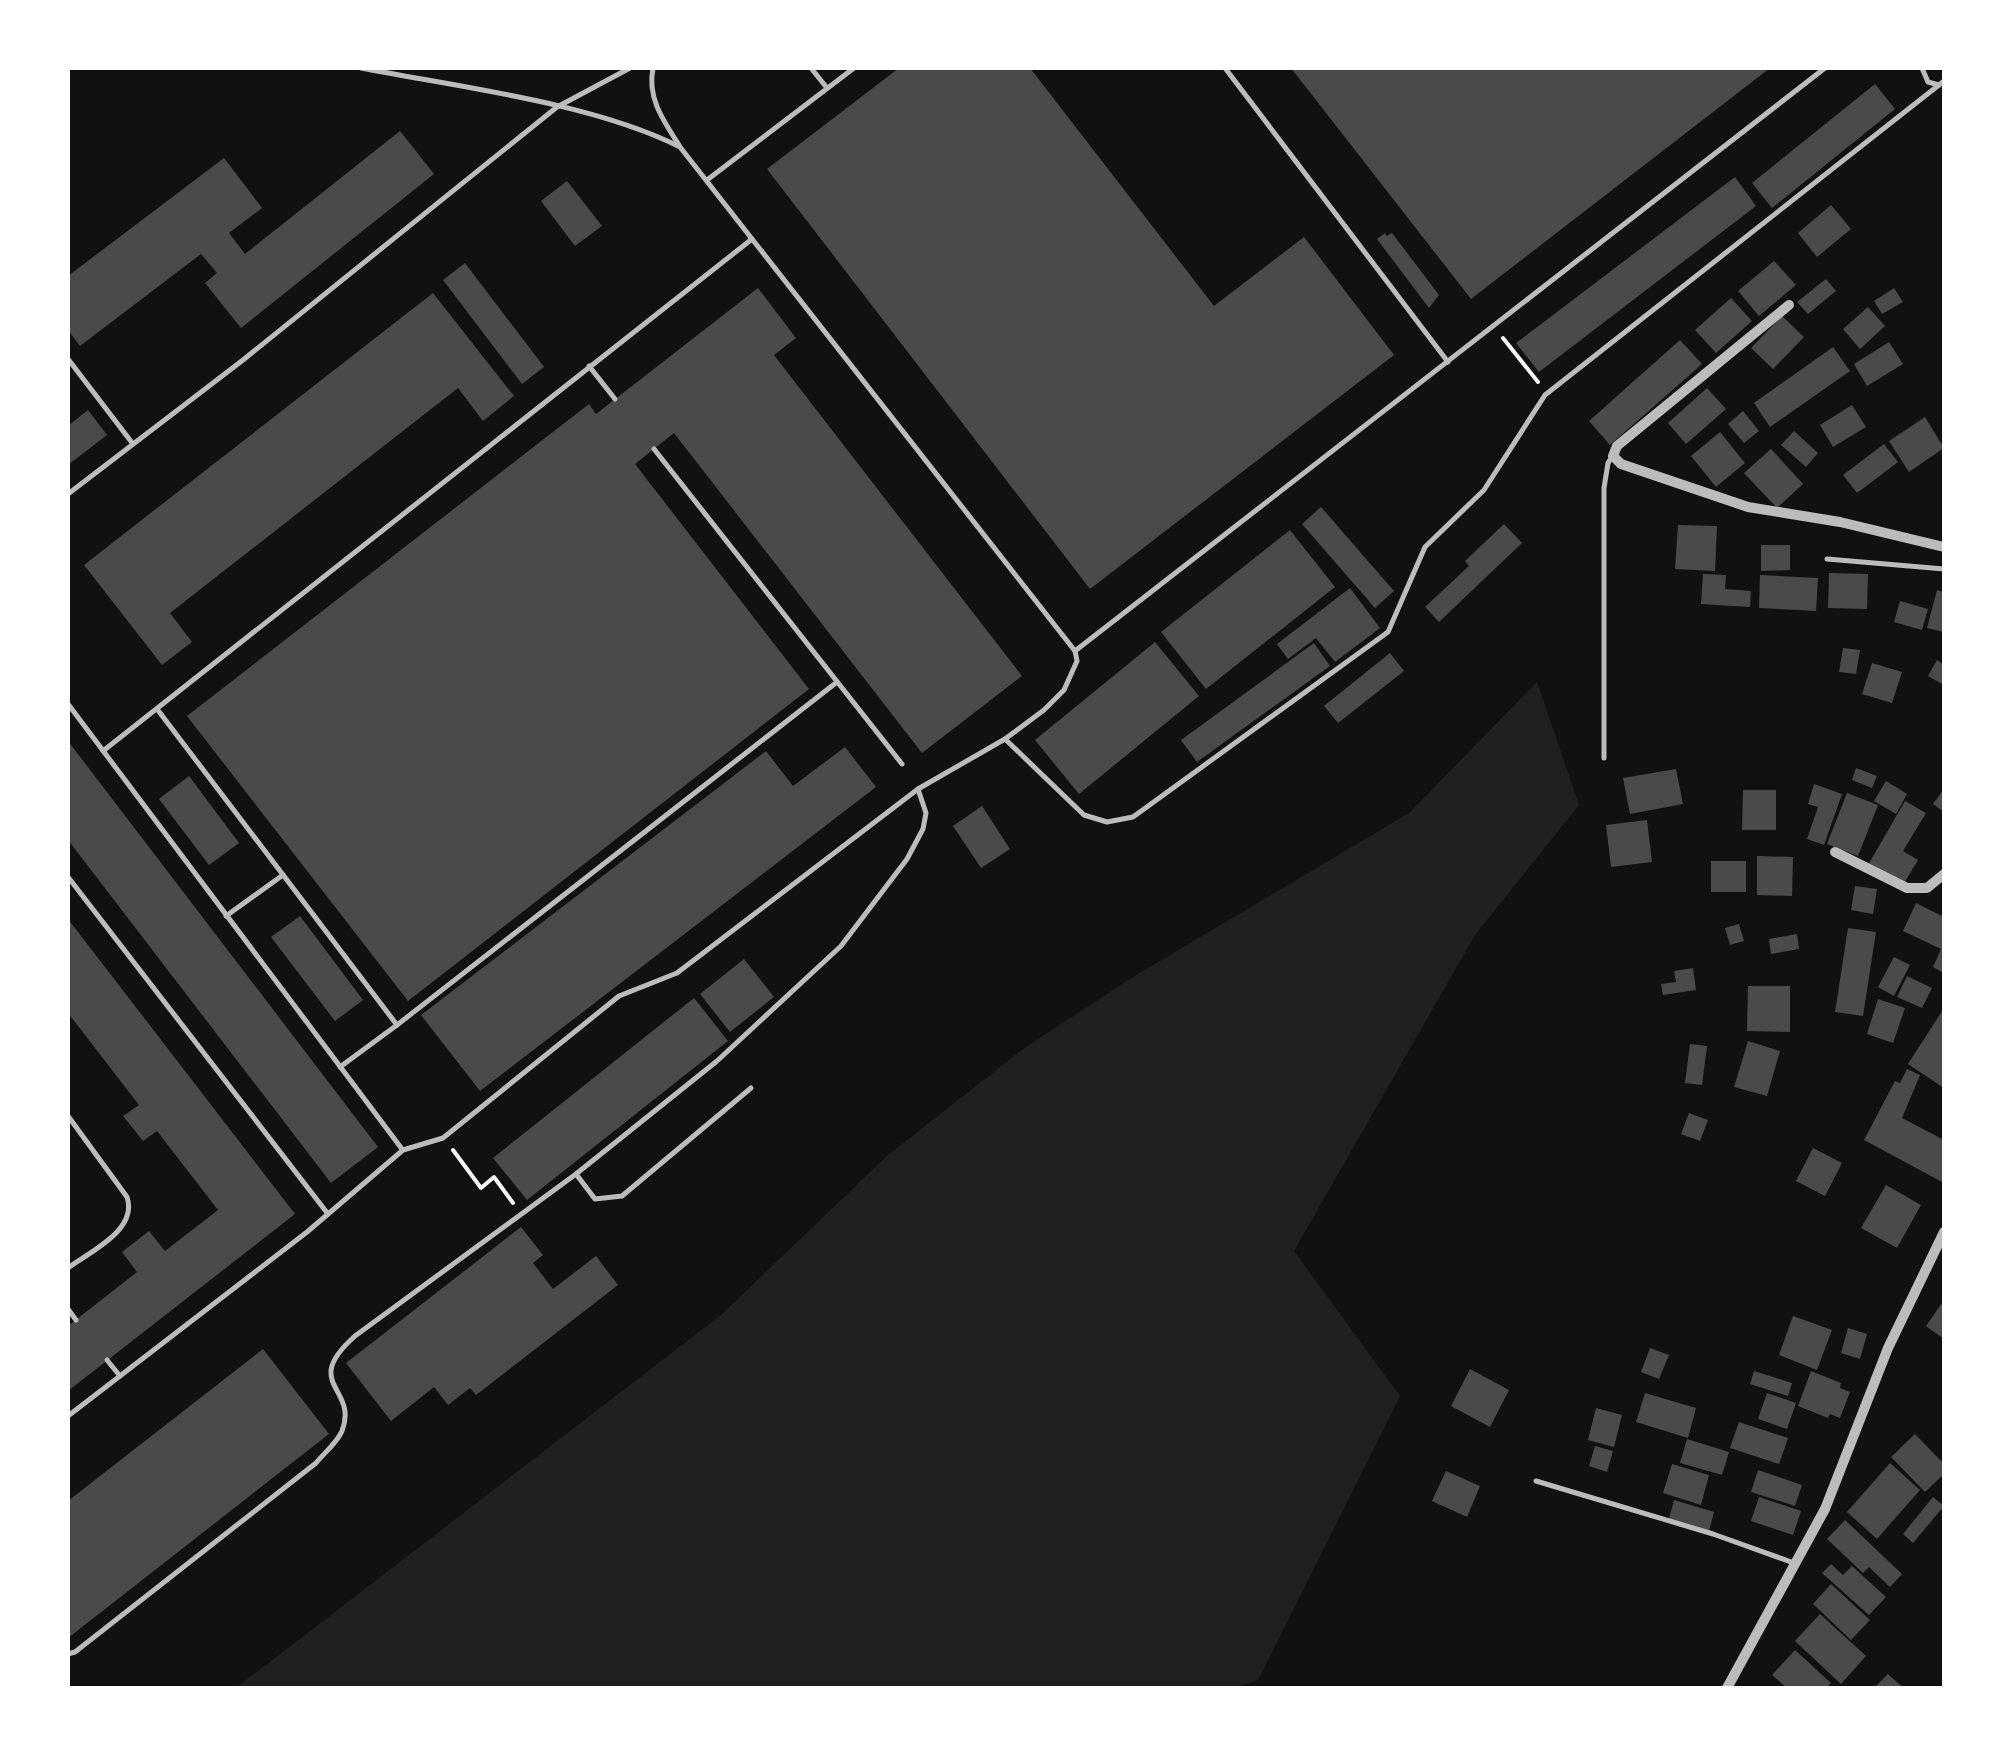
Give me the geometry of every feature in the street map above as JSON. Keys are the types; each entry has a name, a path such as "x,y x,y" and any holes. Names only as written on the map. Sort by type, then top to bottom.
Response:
{"street":[{"path":"1789,305 1617,446 1612,456 1621,464 1748,507 1840,522 1944,547"},
{"path":"1835,852 1907,888 1927,888 1944,874"},
{"path":"1727,1688 1825,1509 1888,1348 1944,1232"}],"lane":[{"path":"361,68 558,107 656,135 680,147"},
{"path":"68,494 243,360 558,107 630,68"},
{"path":"68,1416 328,1214 404,1150 443,1138 619,996 677,973 918,790 1005,739 1064,690 1075,672 1078,661 1074,651 680,147 659,115 651,90 653,68"},
{"path":"811,68 827,88"},
{"path":"707,180 854,68"},
{"path":"1225,68 1448,362"},
{"path":"1074,651 1825,68"},
{"path":"1922,68 1928,82 1942,83"},
{"path":"1005,739 1084,816 1107,822 1132,818 1388,632 1425,548 1484,490 1545,395 1942,83"},
{"path":"103,751 752,238"},
{"path":"68,359 133,444"},
{"path":"589,366 615,399"},
{"path":"654,449 902,764"},
{"path":"1604,758 1604,488 1612,456"},
{"path":"1827,559 1944,569"},
{"path":"340,1067 837,682"},
{"path":"68,704 404,1150"},
{"path":"156,709 396,1024"},
{"path":"68,1654 316,1463 341,1433 346,1414 330,1372 334,1354 576,1174 717,1061 841,946 907,859 923,829 926,813 918,790"},
{"path":"226,916 283,874"},
{"path":"68,877 328,1214"},
{"path":"576,1174 595,1198 622,1196 751,1088"},
{"path":"68,1116 128,1197 131,1208 120,1230 68,1268"},
{"path":"68,1309 76,1320"},
{"path":"108,1360 120,1376"},
{"path":"1536,1481 1713,1534 1796,1564"}],"path":[{"path":"1494,326 1538,382"},
{"path":"443,1138 480,1188 494,1178 522,1214"}],"shaded area":[{"path":"1537,682 1579,805 1475,935 1294,1251 1400,1396 1258,1680 1233,1688 236,1688 721,1315 888,1155 1023,1049 1133,977 1409,813"}],"building":[{"path":"899,68 1030,68 1214,306 1304,237 1394,355 1090,589 767,169"},
{"path":"1291,68 1770,68 1471,299"},
{"path":"1875,84 1895,109 1772,208 1752,183"},
{"path":"400,131 434,174 241,328 205,283 217,273 201,254 80,346 68,330 68,276 224,158 262,208 229,233 245,254"},
{"path":"1735,177 1756,206 1539,372 1516,343"},
{"path":"567,181 602,226 575,246 541,201"},
{"path":"1831,205 1851,229 1817,257 1798,233"},
{"path":"1392,233 1439,295 1429,308 1377,239"},
{"path":"1774,261 1796,285 1759,316 1738,291"},
{"path":"465,263 544,367 522,384 443,280"},
{"path":"1826,279 1836,291 1808,314 1797,302"},
{"path":"758,288 796,338 774,355 1022,676 922,753 674,433 635,464 809,689 408,1001 187,716 589,404 596,414"},
{"path":"1894,288 1903,302 1882,314 1874,301"},
{"path":"433,293 514,396 483,421 458,388 170,613 192,642 162,665 84,565"},
{"path":"1731,298 1752,321 1716,353 1695,330"},
{"path":"1868,307 1885,326 1860,349 1843,329"},
{"path":"1782,316 1804,337 1773,369 1751,348"},
{"path":"1680,340 1702,364 1610,445 1589,421"},
{"path":"1889,342 1903,364 1867,386 1854,364"},
{"path":"1833,347 1850,371 1770,427 1754,403"},
{"path":"1707,388 1726,409 1686,444 1668,423"},
{"path":"1852,405 1866,427 1833,447 1820,425"},
{"path":"88,410 107,435 68,465 68,426"},
{"path":"1743,411 1759,431 1744,443 1728,424"},
{"path":"1925,417 1944,448 1909,472 1889,441"},
{"path":"1794,431 1818,453 1806,467 1781,445"},
{"path":"1720,432 1745,463 1716,487 1691,456"},
{"path":"1884,444 1898,462 1857,493 1843,475"},
{"path":"1771,449 1803,484 1777,508 1744,473"},
{"path":"1321,507 1394,591 1375,608 1302,524"},
{"path":"1504,524 1522,543 1439,622 1425,607 1469,566 1465,561"},
{"path":"1678,525 1717,526 1715,571 1675,569"},
{"path":"1290,530 1335,587 1206,689 1161,632"},
{"path":"1761,545 1790,545 1790,570 1761,571"},
{"path":"1829,573 1868,574 1867,609 1828,608"},
{"path":"1703,574 1726,575 1725,589 1751,591 1750,607 1701,604"},
{"path":"1760,575 1818,578 1816,611 1759,608"},
{"path":"1350,588 1380,628 1335,662 1316,638 1288,659 1277,644"},
{"path":"1937,590 1944,592 1944,632 1927,628"},
{"path":"1900,601 1928,609 1922,630 1894,622"},
{"path":"1155,642 1199,696 1079,794 1035,740"},
{"path":"1314,643 1330,666 1197,762 1181,740"},
{"path":"1843,648 1860,650 1856,674 1839,672"},
{"path":"1390,653 1404,671 1338,723 1324,706"},
{"path":"1937,660 1944,665 1944,685 1928,676"},
{"path":"1872,663 1902,672 1892,703 1862,694"},
{"path":"68,741 378,1147 331,1183 68,840"},
{"path":"845,747 876,787 480,1091 421,1015 766,751 793,786"},
{"path":"1856,768 1877,776 1872,788 1852,780"},
{"path":"1676,769 1683,804 1630,814 1623,778"},
{"path":"189,776 239,843 209,865 159,799"},
{"path":"1886,781 1907,794 1896,814 1874,801"},
{"path":"1814,784 1842,794 1824,845 1807,839 1818,807 1808,804"},
{"path":"1944,789 1944,812 1933,804"},
{"path":"1743,790 1776,790 1776,830 1742,830"},
{"path":"1847,793 1878,805 1858,856 1827,844"},
{"path":"1905,801 1926,813 1903,851 1918,860 1903,885 1868,865"},
{"path":"982,806 1010,849 981,868 953,826"},
{"path":"1647,820 1652,862 1611,867 1606,825"},
{"path":"1757,856 1793,857 1792,896 1757,895"},
{"path":"1711,861 1746,861 1746,892 1711,892"},
{"path":"1855,886 1877,889 1873,914 1851,910"},
{"path":"1916,903 1944,917 1944,973 1933,967 1941,949 1903,931"},
{"path":"300,916 363,1000 335,1021 271,937"},
{"path":"68,919 295,1214 68,1391 68,1326 137,1272 122,1252 149,1231 165,1251 218,1210 157,1131 143,1141 123,1116 139,1105 68,1013"},
{"path":"1739,924 1744,941 1730,945 1725,928"},
{"path":"1848,928 1876,932 1863,1016 1835,1012"},
{"path":"1797,934 1799,949 1771,954 1769,939"},
{"path":"1894,957 1910,965 1894,996 1878,987"},
{"path":"744,959 774,997 730,1032 700,994"},
{"path":"1693,968 1696,990 1663,995 1661,984 1676,982 1674,971"},
{"path":"1907,976 1932,988 1922,1008 1897,997"},
{"path":"1748,986 1790,986 1790,1032 1747,1031"},
{"path":"694,998 728,1041 527,1200 493,1158"},
{"path":"1878,999 1905,1008 1893,1043 1867,1034"},
{"path":"1944,1008 1943,1050 1944,1088 1908,1064"},
{"path":"1748,1041 1780,1051 1767,1096 1734,1087"},
{"path":"1690,1044 1707,1046 1702,1085 1685,1083"},
{"path":"1907,1069 1920,1075 1902,1118 1944,1140 1944,1183 1864,1140 1895,1081 1900,1083"},
{"path":"1689,1113 1708,1120 1700,1141 1681,1134"},
{"path":"1813,1148 1842,1163 1825,1196 1796,1181"},
{"path":"1886,1185 1921,1205 1897,1248 1861,1228"},
{"path":"521,1227 543,1255 533,1263 553,1289 596,1256 618,1285 476,1395 470,1388 448,1405 434,1387 391,1421 346,1363"},
{"path":"1944,1300 1944,1339 1926,1326"},
{"path":"1793,1316 1832,1330 1817,1370 1779,1355"},
{"path":"1848,1328 1867,1334 1860,1359 1841,1353"},
{"path":"1650,1348 1669,1355 1659,1379 1641,1372"},
{"path":"263,1349 329,1434 68,1638 68,1501"},
{"path":"1470,1369 1509,1390 1490,1427 1451,1406"},
{"path":"1754,1371 1792,1383 1788,1396 1750,1384"},
{"path":"1811,1371 1841,1383 1840,1388 1850,1392 1840,1418 1830,1414 1828,1418 1798,1406"},
{"path":"1645,1393 1696,1408 1688,1438 1636,1422"},
{"path":"1767,1393 1796,1403 1787,1429 1758,1419"},
{"path":"1596,1408 1622,1415 1614,1447 1588,1440"},
{"path":"1739,1422 1788,1438 1779,1464 1730,1448"},
{"path":"1915,1434 1944,1464 1944,1474 1925,1492 1891,1457"},
{"path":"1687,1439 1729,1452 1722,1475 1680,1463"},
{"path":"1595,1446 1613,1451 1607,1472 1589,1466"},
{"path":"1890,1463 1920,1490 1877,1539 1847,1512"},
{"path":"1672,1464 1709,1475 1701,1505 1663,1493"},
{"path":"1758,1470 1802,1485 1795,1506 1751,1492"},
{"path":"1446,1471 1480,1486 1467,1517 1432,1501"},
{"path":"1759,1497 1801,1511 1793,1535 1751,1521"},
{"path":"1933,1497 1944,1506 1913,1543 1903,1534"},
{"path":"1674,1500 1714,1512 1709,1531 1669,1519"},
{"path":"1845,1520 1902,1574 1890,1587 1869,1567 1863,1573 1827,1539"},
{"path":"1831,1564 1843,1575 1852,1566 1886,1597 1869,1615 1822,1573"},
{"path":"1831,1584 1870,1620 1851,1640 1813,1604"},
{"path":"1820,1614 1866,1656 1841,1684 1795,1641"},
{"path":"1795,1650 1831,1683 1826,1688 1787,1688 1772,1675"},
{"path":"1888,1674 1899,1684 1904,1688 1874,1688"}]}
